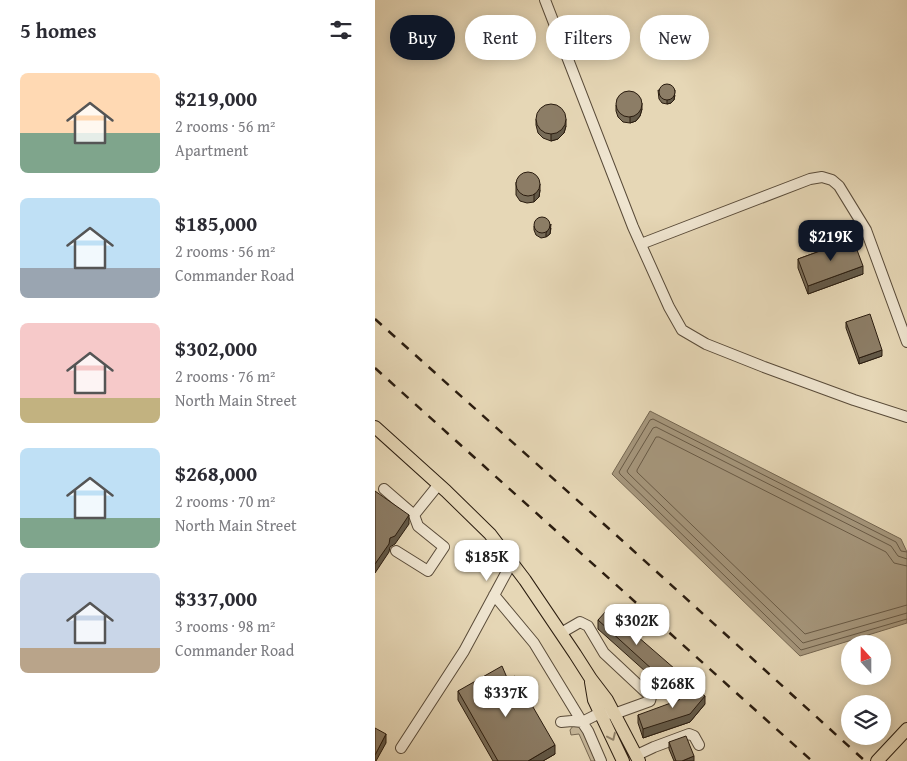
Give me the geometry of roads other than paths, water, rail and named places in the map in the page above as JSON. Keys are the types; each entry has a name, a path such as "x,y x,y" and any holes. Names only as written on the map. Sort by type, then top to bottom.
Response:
{"main road":[{"path":"375,428 439,484 490,534 607,700 639,759"},
{"path":"591,679 594,700 623,761"},
{"path":"877,761 907,729"}],"street":[{"path":"545,0 587,112 641,244 669,307 682,330 764,367 907,417"},
{"path":"641,244 810,180 822,177 832,180 839,186 866,230 907,342"},
{"path":"414,515 439,484"},
{"path":"384,489 414,515 418,526 445,547 427,571 396,551"},
{"path":"401,748 464,651 511,562"},
{"path":"494,595 534,643 582,722 601,761"},
{"path":"561,633 580,622 588,626 604,653 651,697 650,701 614,714 600,713 582,722 561,722"},
{"path":"639,759 671,740 689,734 694,736 699,745"}],"water":[{"path":"650,411 901,539 907,552 907,623 868,635 841,635 841,643 800,656 612,474"}],"railway":[{"path":"375,319 865,761"},
{"path":"375,368 812,761"}]}
